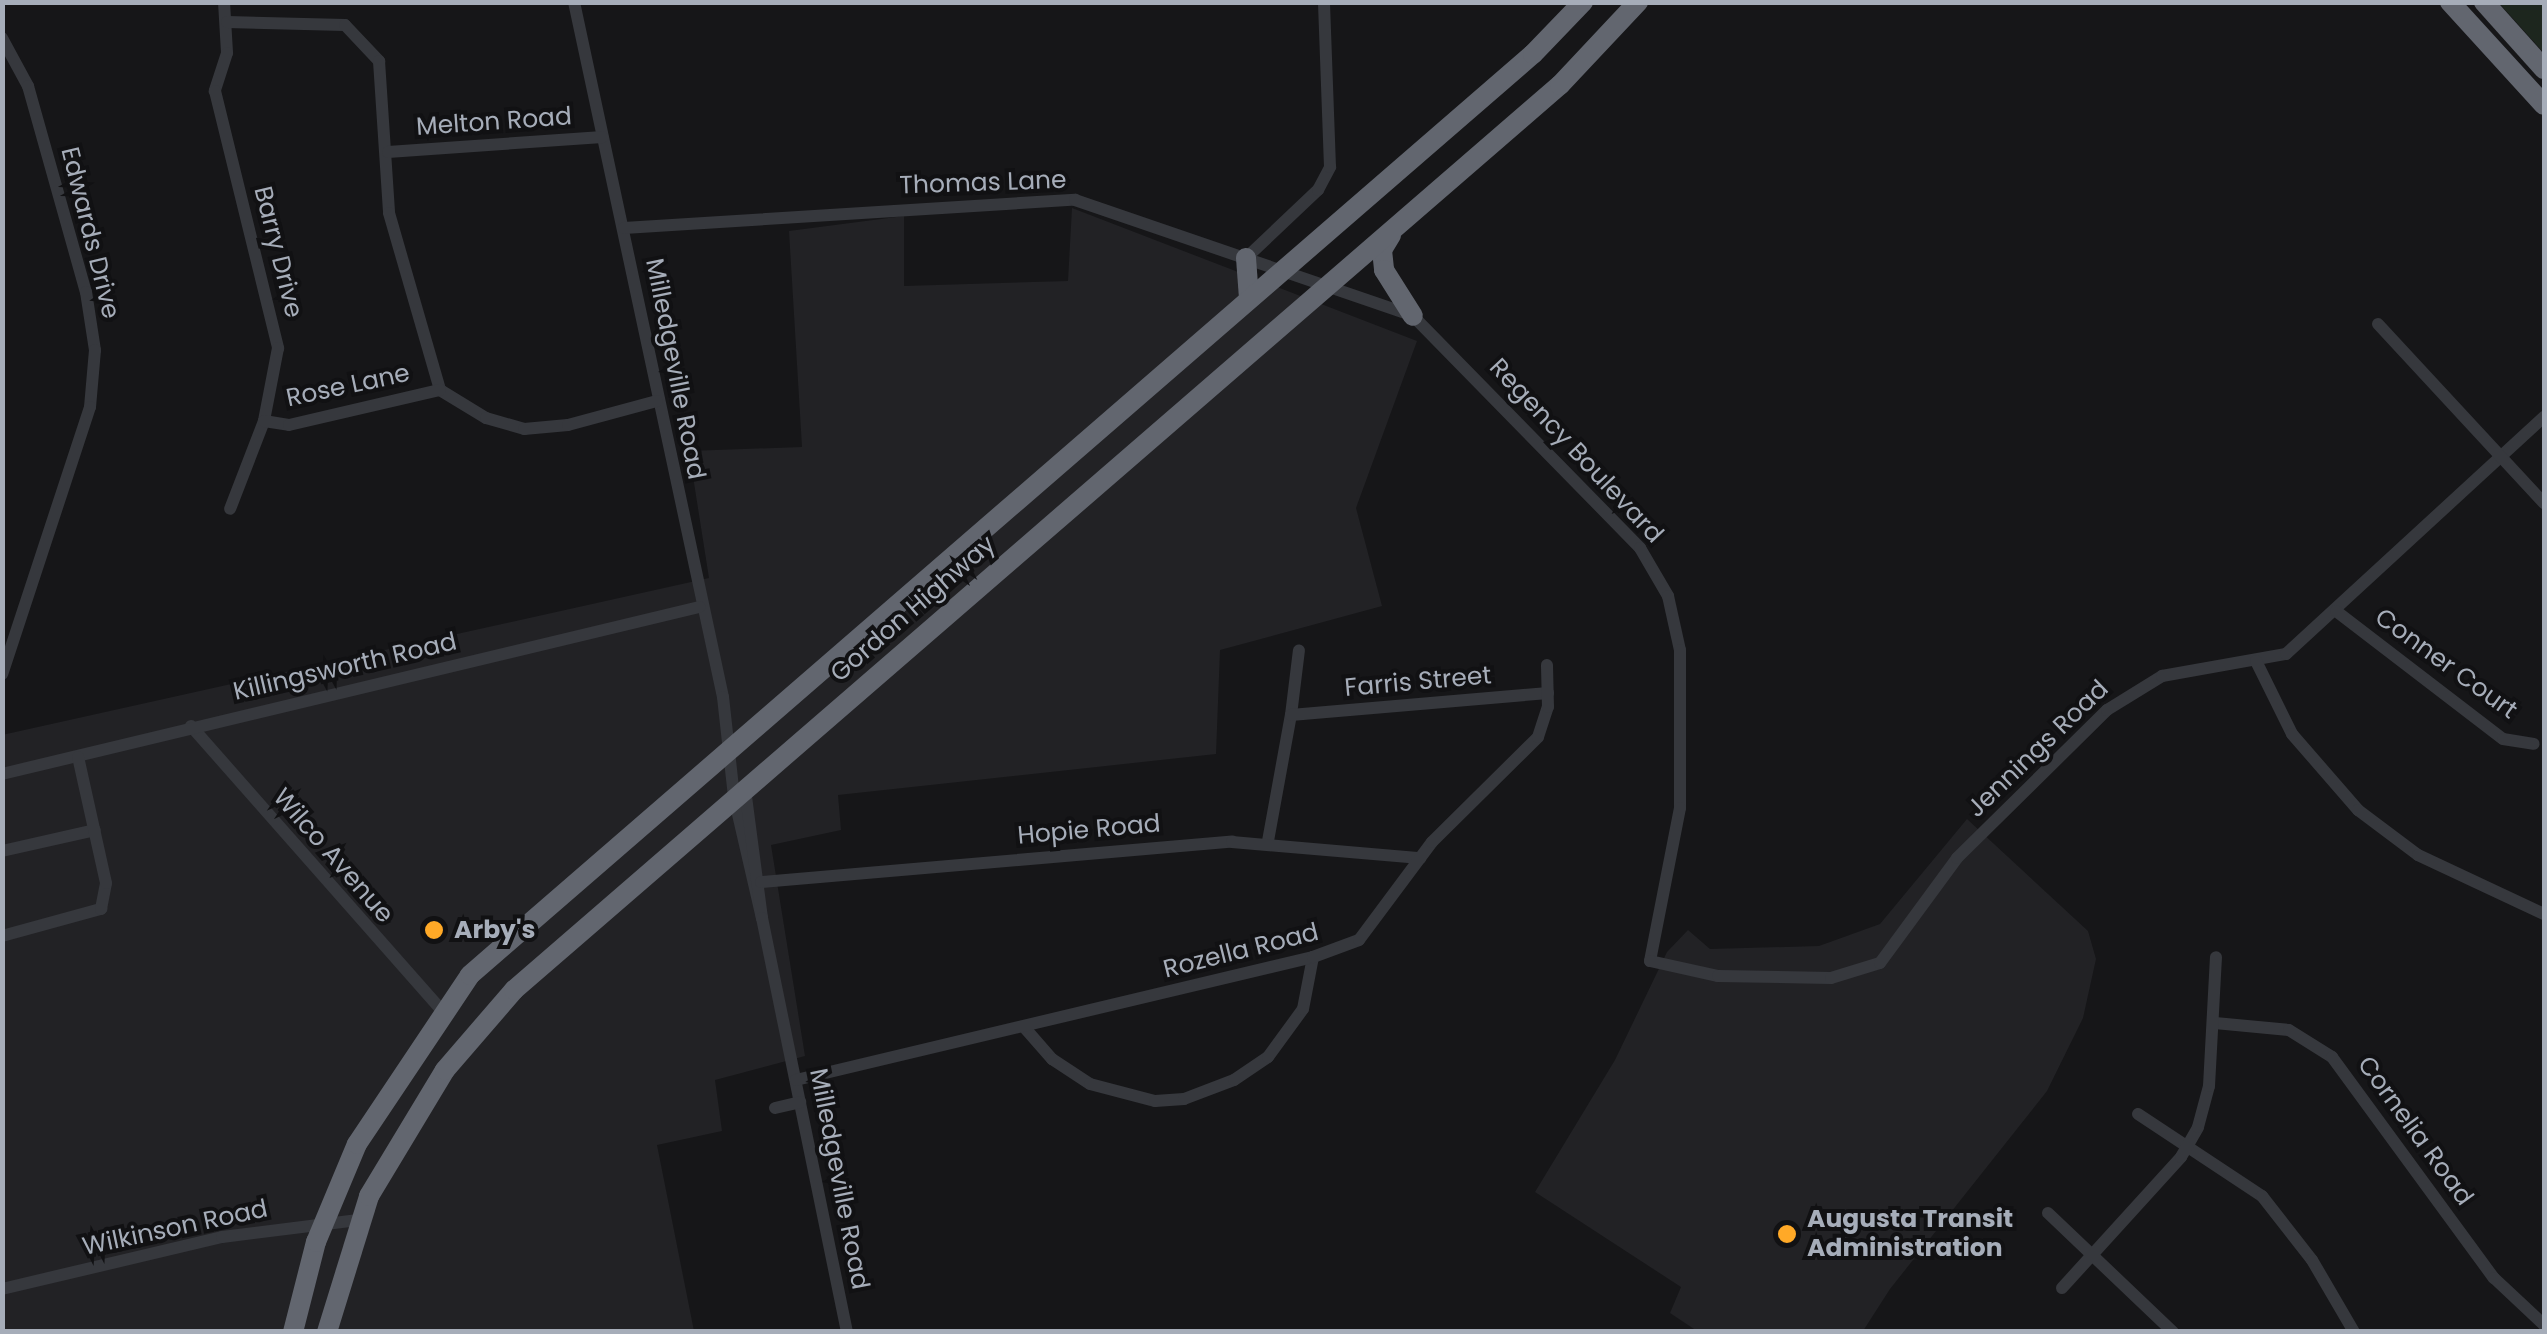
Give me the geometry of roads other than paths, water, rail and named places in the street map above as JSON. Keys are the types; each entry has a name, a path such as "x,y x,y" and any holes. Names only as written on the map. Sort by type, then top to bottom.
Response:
{"highway":[{"name":"Gordon Highway","path":"294,1332 322,1224 374,1112 443,1012 495,950 1282,271 1583,2"},
{"name":"Gordon Highway","path":"327,1332 358,1220 423,1103 476,1030 539,966 1560,85 1638,2"},
{"path":"2450,2 2544,104"},
{"path":"2484,2 2544,68"},
{"path":"1398,226 1383,246 1382,263 1413,316"},
{"path":"1246,258 1249,298"}],"street":[{"name":"Barry Drive","path":"224,2 226,22 215,91 278,348 264,421 230,509"},
{"name":"Milledgeville Road","path":"574,2 731,745 762,918 847,1332"},
{"path":"1246,258 1318,190 1330,167 1324,2"},
{"path":"226,22 345,25 380,61 389,213 440,390 486,418 524,429 568,425 658,401"},
{"name":"Edwards Drive","path":"2,38 28,86 86,292 95,350 90,408 2,674"},
{"name":"Melton Road","path":"388,152 602,136"},
{"name":"Thomas Lane","path":"624,228 1075,200 1330,284"},
{"name":"Regency Boulevard","path":"1330,284 1413,316 1640,548 1668,596 1680,650 1680,808 1650,962"},
{"path":"2378,324 2544,503"},
{"name":"Rose Lane","path":"264,421 289,425 440,390"},
{"name":"Jennings Road","path":"1650,962 1718,976 1826,978 1880,964 1957,858 2107,710 2162,676 2286,654 2544,417"},
{"name":"Killingsworth Road","path":"2,774 699,606"},
{"name":"Conner Court","path":"2336,611 2504,739 2534,744"},
{"path":"1268,841 1299,650"},
{"path":"2256,661 2292,734 2358,810 2418,855 2544,914"},
{"name":"Rozella Road","path":"796,1080 1313,957 1368,934 1420,858 1538,736 1548,693 1548,665"},
{"name":"Farris Street","path":"1291,715 1548,693"},
{"name":"Wilco Avenue","path":"191,726 443,1012"},
{"path":"2,936 100,909 106,883 78,756"},
{"name":"Milledgeville Road","path":"739,792 761,882 762,918"},
{"path":"2,850 95,830"},
{"name":"Hopie Road","path":"761,882 1268,841 1420,858"},
{"path":"1024,1027 1052,1059 1090,1084 1155,1102 1184,1099 1234,1080 1268,1056 1303,1009 1313,957"},
{"path":"2062,1288 2189,1146 2206,1098 2215,1023 2216,958"},
{"name":"Cornelia Road","path":"2215,1023 2289,1030 2332,1057 2494,1278 2544,1325"},
{"path":"775,1108 800,1102"},
{"path":"2138,1114 2189,1146 2275,1211 2354,1332"},
{"path":"2048,1213 2172,1332"},
{"name":"Wilkinson Road","path":"2,1289 222,1237 358,1220"}],"place":[{"name":"Arby's","path":"434,930"},
{"name":"Augusta Transit Administration","path":"1787,1234"}]}
